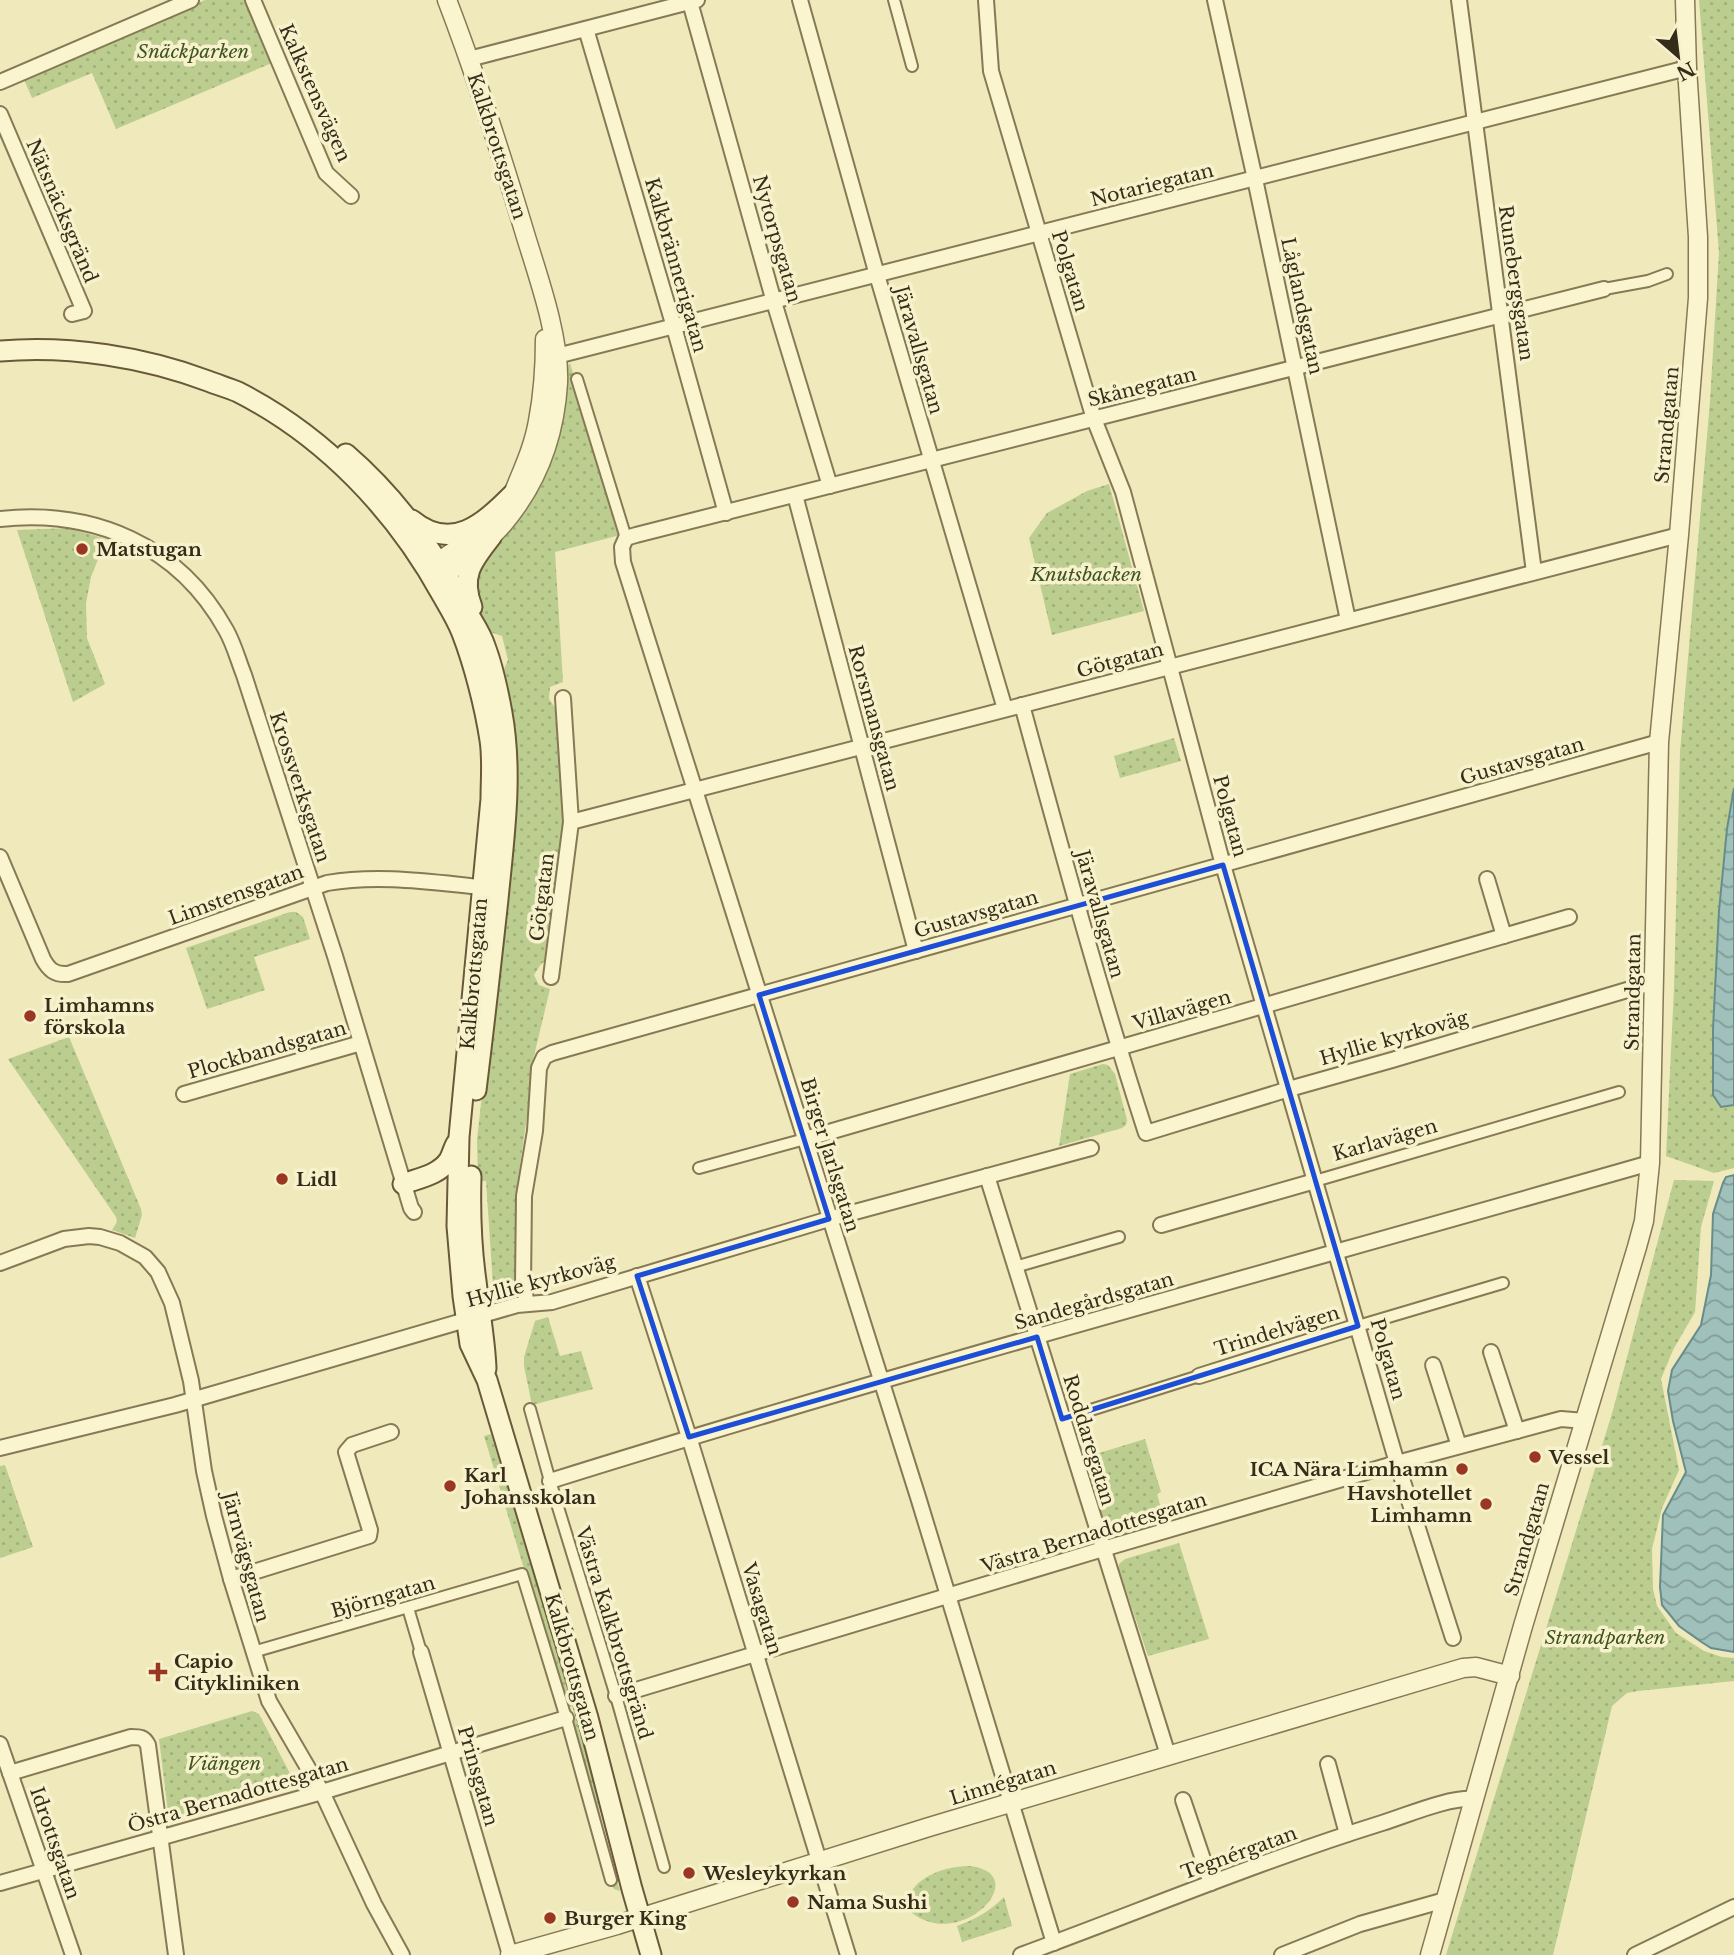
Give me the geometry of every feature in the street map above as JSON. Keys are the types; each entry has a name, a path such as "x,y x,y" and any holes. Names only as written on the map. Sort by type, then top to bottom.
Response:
{"main road":[{"path":"0,351 54,349 149,363 196,376 237,392 304,434 337,460 438,570"},
{"path":"0,360 47,355 99,355"},
{"name":"Kalkbrottsgatan","path":"237,392 289,413 329,440 366,471 403,513 485,645 496,681 503,716 507,761 506,805 474,1106 474,1319"},
{"path":"403,513 429,531 443,535 455,534 481,523 513,494"},
{"path":"485,645 467,590 467,576 476,557 492,537"},
{"name":"Kalkbrottsgatan","path":"438,570 462,632 491,743 491,799 459,1137 457,1226 474,1319 485,1340 487,1380 588,1718 651,1955"},
{"path":"403,1184 434,1173 444,1166 459,1137"}],"street":[{"path":"0,82 191,0"},
{"name":"Kalkstensvägen","path":"253,0 326,173 351,196"},
{"name":"Kalkbrottsgatan","path":"438,570 492,537 522,499 547,446 558,379 550,358 543,294 498,143 447,0"},
{"name":"Järavallsgatan","path":"800,0 877,275 1006,709"},
{"path":"894,0 912,66"},
{"name":"Polgatan","path":"986,0 991,71 1094,419 1123,492 1223,865 1397,1463 1453,1638"},
{"name":"Låglandsgatan","path":"1215,0 1348,620"},
{"name":"Runebergsgatan","path":"1458,0 1535,572"},
{"name":"Strandgatan","path":"1430,1955 1523,1626 1644,1221 1650,1163 1659,742 1698,299 1698,237 1685,0"},
{"path":"469,59 693,1"},
{"name":"Nytorpsgatan","path":"693,1 775,302 830,486"},
{"name":"Kalkbrännerigatan","path":"586,29 726,513"},
{"name":"Notariegatan","path":"550,358 1687,68"},
{"name":"Nätsnäcksgränd","path":"0,114 84,311 72,314"},
{"name":"Skånegatan","path":"626,538 1604,289 1648,281 1667,274"},
{"name":"Kalkbrottsgatan","path":"438,570 494,521 513,494 529,457 550,358"},
{"name":"Birger Jarlsgatan","path":"578,379 626,538 622,547 623,562 1011,1803 1047,1948"},
{"name":"Rorsmansgatan","path":"795,495 916,951"},
{"name":"Krossverksgatan","path":"0,519 54,518 117,532 166,559 199,591 227,631 312,888 403,1184 411,1208 415,1212"},
{"name":"Götgatan","path":"571,822 1679,535"},
{"name":"Götgatan","path":"551,978 571,822 563,698"},
{"name":"Järavallsgatan","path":"1022,705 1077,906 1146,1133"},
{"name":"Gustavsgatan","path":"527,1304 523,1284 524,1196 536,1131 539,1068 544,1057 552,1053 1659,742"},
{"name":"Limstensgatan","path":"0,858 43,959 51,971 60,974 68,974 312,888 350,879 372,878 481,887"},
{"path":"1487,879 1504,936"},
{"name":"Villavägen","path":"699,1168 1569,917"},
{"name":"Hyllie kyrkoväg","path":"1146,1133 1654,982"},
{"name":"Plockbandsgatan","path":"184,1094 361,1043"},
{"name":"Karlavägen","path":"1161,1225 1619,1091"},
{"name":"Hyllie kyrkoväg","path":"0,1448 194,1399 517,1305 552,1302 828,1219 1091,1148"},
{"name":"Sandegårdsgatan","path":"550,1481 881,1381 1650,1163"},
{"name":"Roddaregatan","path":"987,1177 1168,1755"},
{"name":"Järnvägsgatan","path":"0,1263 48,1244 75,1237 100,1237 120,1243 145,1257 158,1272 172,1303 194,1399 206,1482 230,1579 269,1701 322,1792 374,1905 402,1955"},
{"path":"1015,1267 1119,1237"},
{"name":"Vasagatan","path":"637,1276 848,1955"},
{"name":"Trindelvägen","path":"1062,1419 1503,1283"},
{"path":"1490,1352 1517,1430"},
{"path":"1433,1365 1460,1446"},
{"name":"Västra Kalkbrottsgränd","path":"530,1409 664,1867"},
{"name":"Västra Bernadottesgatan","path":"616,1696 1397,1463 1561,1419 1585,1421"},
{"path":"230,1579 369,1536 370,1531 346,1452 352,1445 391,1432"},
{"name":"Björngatan","path":"253,1652 522,1574 566,1718"},
{"name":"Prinsgatan","path":"408,1608 510,1955"},
{"name":"Linnégatan","path":"510,1955 1463,1668 1476,1667 1510,1676"},
{"path":"566,1718 611,1880"},
{"name":"Östra Bernadottesgatan","path":"0,1883 322,1792 566,1718"},
{"path":"10,1773 131,1737 145,1739 148,1745 176,1955"},
{"name":"Idrottsgatan","path":"0,1744 74,1955"},
{"path":"1328,1764 1348,1834"},
{"name":"Tegnérgatan","path":"1021,1955 1047,1948 1211,1883 1348,1834 1447,1803 1475,1799"},
{"path":"1183,1800 1211,1883"},
{"path":"1282,1955 1360,1924 1445,1900"},
{"path":"1635,1955 1734,1907"}],"highlighted area":[{"path":"1223,865 1358,1326 1062,1419 1037,1337 689,1437 637,1276 829,1219 759,995"}],"green space":[{"name":"Snäckparken","path":"205,0 246,0 272,63 116,129 92,73 32,98 23,77"},
{"path":"1699,0 1734,0 1734,1168 1714,1173 1666,1156 1674,988 1680,752 1710,401 1719,253"},
{"path":"570,363 620,535 555,552 563,682 550,687 549,699 558,712 566,831 548,959 534,975 539,985 550,989 533,1060 517,1186 515,1278 510,1283 493,1285 486,1181 478,1181 477,1140 514,806 514,743 504,669 508,660 502,636 490,632 474,599 480,560 513,526 530,499 563,371"},
{"name":"Knutsbacken","path":"1109,484 1144,611 1052,635 1029,538 1047,513 1087,491"},
{"path":"69,528 106,539 91,577 86,603 87,638 105,684 73,702 17,530"},
{"path":"1174,738 1181,761 1120,778 1114,756"},
{"path":"296,912 303,917 310,939 254,957 265,990 207,1009 186,948"},
{"path":"69,1037 141,1209 142,1215 135,1238 112,1230 117,1222 116,1217 8,1059"},
{"path":"1103,1064 1108,1065 1115,1074 1126,1125 1059,1146 1070,1074"},
{"name":"Strandparken","path":"1674,1180 1714,1181 1701,1227 1695,1312 1673,1350 1661,1379 1679,1470 1662,1508 1652,1549 1653,1589 1657,1606 1676,1633 1704,1651 1734,1658 1734,1681 1627,1693 1612,1706 1553,1955 1446,1955 1613,1410"},
{"path":"548,1317 560,1356 581,1351 593,1389 532,1405 524,1357 535,1321"},
{"path":"491,1434 573,1706 566,1708 484,1436"},
{"path":"1145,1439 1161,1492 1157,1494 1162,1512 1130,1523 1132,1532 1111,1534 1106,1528 1083,1458"},
{"path":"5,1465 33,1547 0,1558 0,1466"},
{"path":"1179,1543 1209,1639 1148,1656 1119,1564 1125,1559"},
{"name":"Viängen","path":"252,1711 259,1714 296,1785 172,1822 169,1820 159,1739"},
{"path":"577,1718 591,1764 604,1836 620,1891 612,1885 615,1884 570,1720"},
{"path":"970,1866 988,1872 995,1882 993,1895 984,1907 970,1917 952,1923 932,1923 912,1913 908,1898 918,1883 943,1870"},
{"path":"1004,1897 1012,1926 962,1942 957,1926 982,1914"}],"water":[{"path":"1734,788 1734,1105 1721,1107 1713,1095 1713,1029 1719,911"},
{"path":"1734,1175 1734,1652 1711,1648 1679,1626 1662,1605 1660,1587 1663,1515 1686,1472 1668,1391 1672,1370 1701,1325 1711,1275 1713,1214 1726,1177"}],"place":[{"name":"Matstugan","path":"82,549"},
{"name":"Limhamns förskola","path":"30,1016"},
{"name":"Lidl","path":"282,1179"},
{"name":"Vessel","path":"1535,1457"},
{"name":"ICA Nära Limhamn","path":"1462,1469"},
{"name":"Karl Johansskolan","path":"450,1486"},
{"name":"Havshotellet Limhamn","path":"1486,1504"},
{"name":"Capio Citykliniken","path":"158,1672"},
{"name":"Wesleykyrkan","path":"689,1873"},
{"name":"Nama Sushi","path":"793,1902"},
{"name":"Burger King","path":"550,1918"}]}
